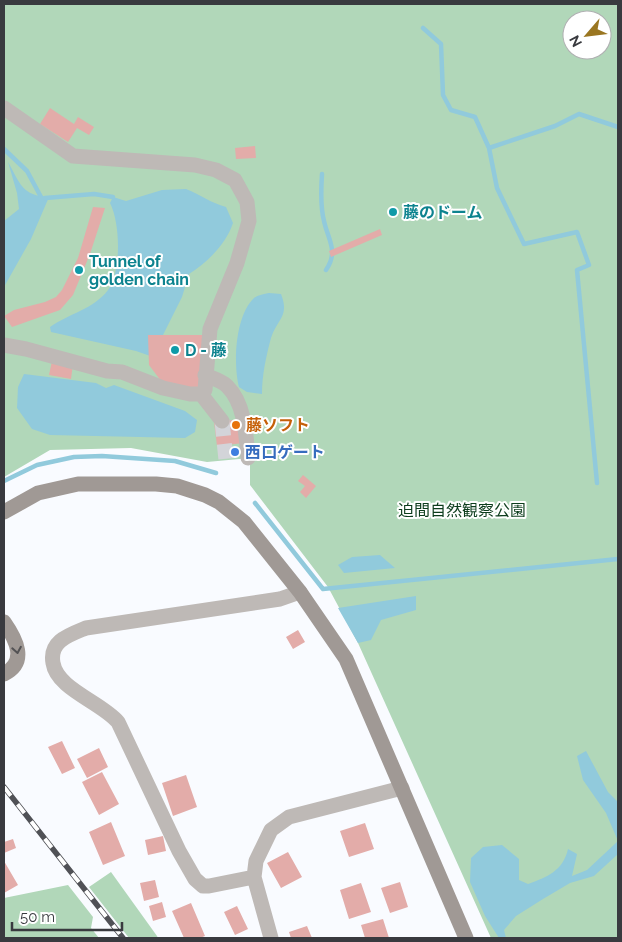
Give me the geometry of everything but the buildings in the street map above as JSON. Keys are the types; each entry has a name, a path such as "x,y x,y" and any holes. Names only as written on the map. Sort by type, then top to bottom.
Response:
{"street":[{"path":"4,108 73,156 195,165 216,170 235,180 247,202 249,221 237,263 210,329 205,390 201,394 190,394 163,388 122,372 108,371 4,345"},
{"path":"205,375 225,384 233,393 244,418 248,458"},
{"path":"201,394 222,421"},
{"path":"4,512 38,493 78,484 177,486 219,502 244,522 300,592 346,659 357,679 466,938"},
{"path":"254,877 209,886 203,886 195,879 179,851 118,722 107,711 61,679 54,668 51,654 55,645 65,637 86,628 280,599 300,592"},
{"path":"4,622 19,649 18,660 10,671 4,674"},
{"path":"271,938 254,877 258,856 271,830 282,820 402,788"}],"green space":[{"name":"迫間自然観察公園","path":"4,4 618,4 618,938 491,938 358,643 328,587 250,485 250,458 207,462 131,448 50,450 4,477"},
{"path":"111,872 158,938 129,938 89,887"},
{"path":"68,885 93,917 91,928 99,938 4,938 4,898"}],"water":[{"path":"8,162 19,182 27,191 49,197 31,239 4,287 4,221 19,209 17,193"},
{"path":"186,189 226,207 233,223 226,238 215,252 189,274 182,297 157,347 156,358 136,351 51,332 50,327 96,302 113,282 118,247 116,222 110,203 113,197 126,201 162,190"},
{"path":"269,293 281,294 284,308 282,318 271,338 262,394 247,392 239,387 237,377 236,353 239,328 248,306 254,298"},
{"path":"24,374 96,383 106,388 114,385 185,411 197,420 195,432 185,438 50,435 32,429 17,408 18,387"},
{"path":"380,555 395,568 344,573 338,565 352,557"},
{"path":"416,596 416,610 381,620 371,640 358,643 338,608"},
{"path":"586,751 608,792 618,802 618,841 606,813 583,780 577,756"},
{"path":"618,841 618,854 594,876 570,883 516,916 504,930 506,938 499,938 485,916 470,882 471,858 483,847 502,845 519,859 519,880 528,884 548,876 558,868 566,857 568,849 577,854 572,876 587,870"}],"waterway":[{"path":"423,28 441,44 443,95 451,110 475,117 489,148 497,188 524,244 577,232 589,265 577,270 597,483"},
{"path":"489,148 555,126 579,114 618,127"},
{"path":"4,149 27,171 41,197"},
{"path":"322,174 322,209 332,251 332,257 326,270"},
{"path":"45,198 94,194 113,197"},
{"path":"4,481 37,465 74,457 102,456 175,461 216,473"},
{"path":"255,503 323,589 618,559"}],"tunnel":[{"path":"222,421 226,460"}],"railway":[{"path":"4,787 123,938"}],"place":[{"name":"藤のドーム","path":"393,212"},
{"name":"Tunnel of golden chain","path":"79,270"},
{"name":"D - 藤","path":"175,350"},
{"name":"藤ソフト","path":"236,425"},
{"name":"西口ゲート","path":"235,452"}]}
